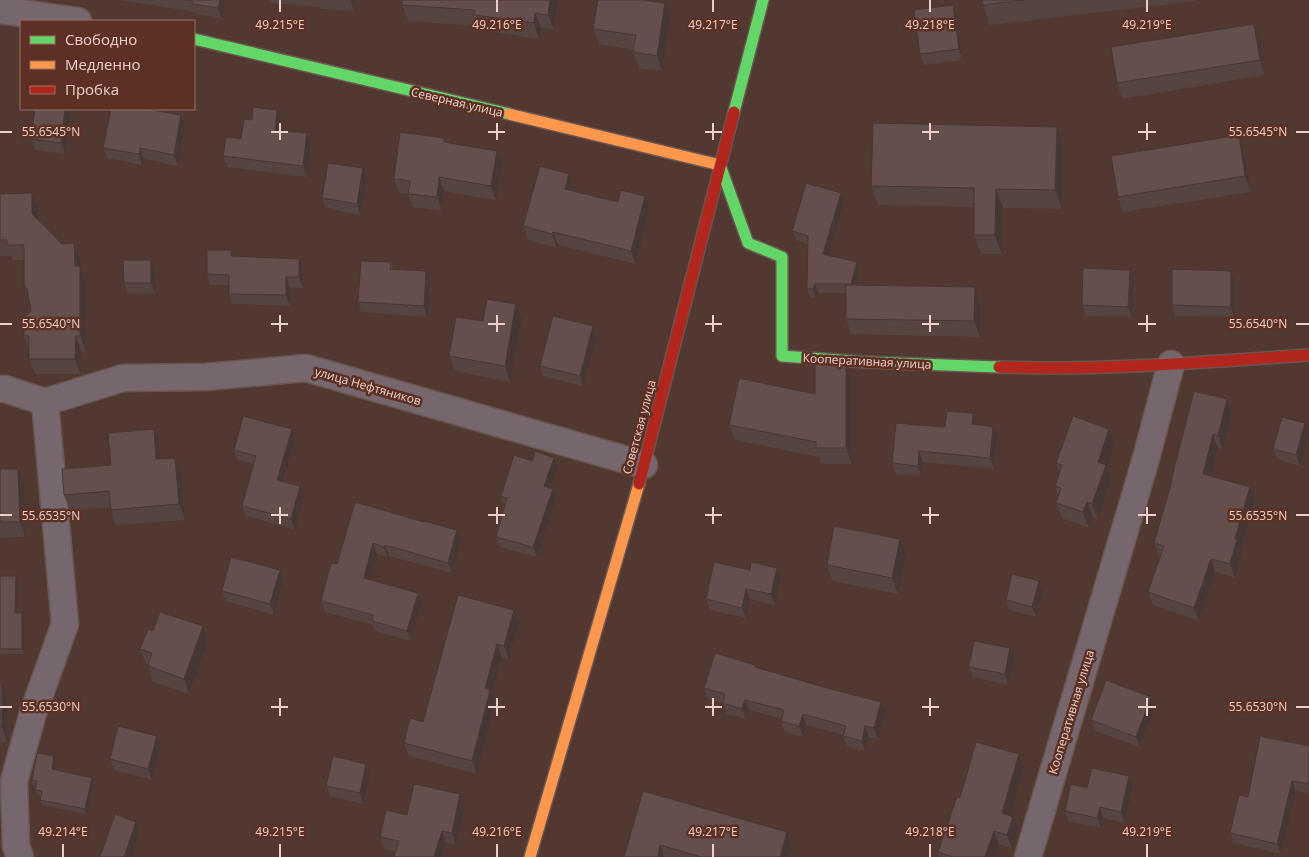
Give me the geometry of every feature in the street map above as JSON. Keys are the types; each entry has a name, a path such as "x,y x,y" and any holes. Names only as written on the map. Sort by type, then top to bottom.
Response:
{"street":[{"name":"Советская улица","path":"530,857 644,465 763,0"},
{"path":"0,10 71,20"},
{"name":"Северная улица","path":"195,39 720,165"},
{"name":"Кооперативная улица","path":"720,165 748,243 782,257 782,356 864,362 1039,369 1309,356"},
{"name":"Кооперативная улица","path":"1028,857 1145,462 1172,364"},
{"name":"улица Нефтяников","path":"45,402 123,378 206,377 306,368 644,465"},
{"path":"0,389 45,402 65,624 32,713 14,781 16,846 20,857"}],"building":[{"path":"184,0 220,0 218,8 192,4 192,1"},
{"path":"402,0 550,0 548,15 535,13 534,23 474,15 475,10 402,5"},
{"path":"598,0 643,0 665,3 657,56 633,52 636,35 593,29"},
{"path":"982,0 1024,0 983,5"},
{"path":"953,5 959,49 920,54 914,10"},
{"path":"1254,24 1260,60 1117,83 1111,47"},
{"path":"253,107 277,110 275,130 307,133 303,166 223,156 226,137 241,139 244,119 252,120"},
{"path":"35,110 65,110 61,143 31,139"},
{"path":"111,110 152,110 181,115 174,155 140,148 139,154 103,148"},
{"path":"873,123 1057,127 1055,190 996,189 995,235 974,235 974,188 871,186"},
{"path":"400,132 444,138 444,142 497,151 491,186 439,177 437,197 408,194 410,181 394,179"},
{"path":"1239,135 1245,176 1118,197 1111,156"},
{"path":"328,163 363,168 357,204 322,198"},
{"path":"540,166 569,174 565,189 618,202 621,190 645,196 631,251 523,226"},
{"path":"806,183 841,193 823,254 857,262 851,284 815,284 813,289 807,289 808,236 792,231"},
{"path":"32,193 32,214 62,244 74,243 75,266 80,266 80,336 76,336 75,359 29,359 29,336 24,336 24,317 31,311 27,289 24,285 24,245 7,245 7,240 0,240 0,194"},
{"path":"207,250 231,250 231,256 299,259 299,277 286,277 286,295 229,294 229,275 207,274"},
{"path":"123,260 151,260 151,283 124,283"},
{"path":"361,261 391,262 390,269 426,271 424,306 358,302"},
{"path":"1083,268 1130,270 1128,307 1082,305"},
{"path":"1172,269 1231,271 1231,307 1172,305"},
{"path":"846,285 975,287 974,321 846,319"},
{"path":"487,299 516,304 505,366 449,356 456,317 483,321"},
{"path":"553,316 593,326 580,376 540,366"},
{"path":"815,359 846,361 846,448 816,448 816,442 729,425 739,378 815,394"},
{"path":"1194,391 1227,399 1218,436 1213,434 1203,474 1250,487 1230,564 1211,559 1194,608 1148,592 1164,546 1154,543 1172,481"},
{"path":"947,411 973,413 972,424 993,427 990,458 919,451 918,466 892,463 896,423 945,427"},
{"path":"243,416 292,429 277,480 300,486 291,519 242,506 256,456 234,450"},
{"path":"1073,416 1109,429 1098,462 1106,465 1092,504 1087,502 1083,512 1056,503 1061,488 1055,486 1062,465 1056,463"},
{"path":"1282,417 1305,423 1296,455 1273,449"},
{"path":"154,429 156,459 175,458 179,504 111,510 109,491 64,495 62,469 111,465 108,433"},
{"path":"535,451 554,458 544,486 553,489 533,547 496,537 507,498 501,496 514,455 532,461"},
{"path":"0,469 18,469 20,522 0,522"},
{"path":"355,502 457,530 448,563 373,543 364,578 418,593 407,631 372,621 373,615 321,601 331,563 337,564"},
{"path":"834,526 900,539 892,578 827,565"},
{"path":"231,557 280,570 270,604 222,591"},
{"path":"714,562 750,570 751,562 777,568 771,594 746,589 742,608 706,599"},
{"path":"1012,574 1039,581 1032,607 1006,600"},
{"path":"0,576 16,576 15,613 22,613 22,649 0,649"},
{"path":"458,595 514,610 504,646 497,644 485,688 490,690 472,761 404,743 410,718 423,722"},
{"path":"160,612 203,626 184,679 148,666 152,653 140,649 148,629 153,631"},
{"path":"974,641 1010,648 1005,674 969,667"},
{"path":"715,653 755,665 755,667 881,702 874,728 865,726 862,741 843,736 846,726 803,714 799,726 781,721 784,710 745,700 742,709 723,703 725,694 704,688"},
{"path":"1106,680 1151,697 1136,737 1091,720"},
{"path":"0,683 2,683 2,727 0,727"},
{"path":"118,726 157,736 148,769 110,759"},
{"path":"1260,736 1309,746 1309,784 1292,781 1277,844 1230,833 1239,795 1248,797"},
{"path":"976,742 1019,754 1002,813 1013,817 1007,835 994,831 985,857 953,857 938,852 957,797 960,798"},
{"path":"37,753 54,756 52,769 92,778 85,809 40,800 42,791 35,790 37,781 32,780"},
{"path":"333,756 366,764 360,793 326,786"},
{"path":"1092,768 1129,776 1121,812 1100,807 1097,818 1065,811 1071,784 1087,788"},
{"path":"414,784 460,794 452,833 442,831 434,857 394,857 399,841 380,837 386,810 407,815"},
{"path":"643,791 787,832 780,857 701,857 660,845 658,857 624,857"},
{"path":"115,814 136,822 124,857 100,857"}],"traffic: fast":[{"path":"734,112 763,0"},
{"path":"195,39 509,114"},
{"path":"720,165 748,243 782,257 782,356 864,362 999,367"}],"traffic: slow":[{"path":"509,114 720,165"},
{"path":"530,857 639,484"}],"traffic: jam":[{"path":"639,484 734,112"},
{"path":"999,367 1116,367 1309,355"}]}
